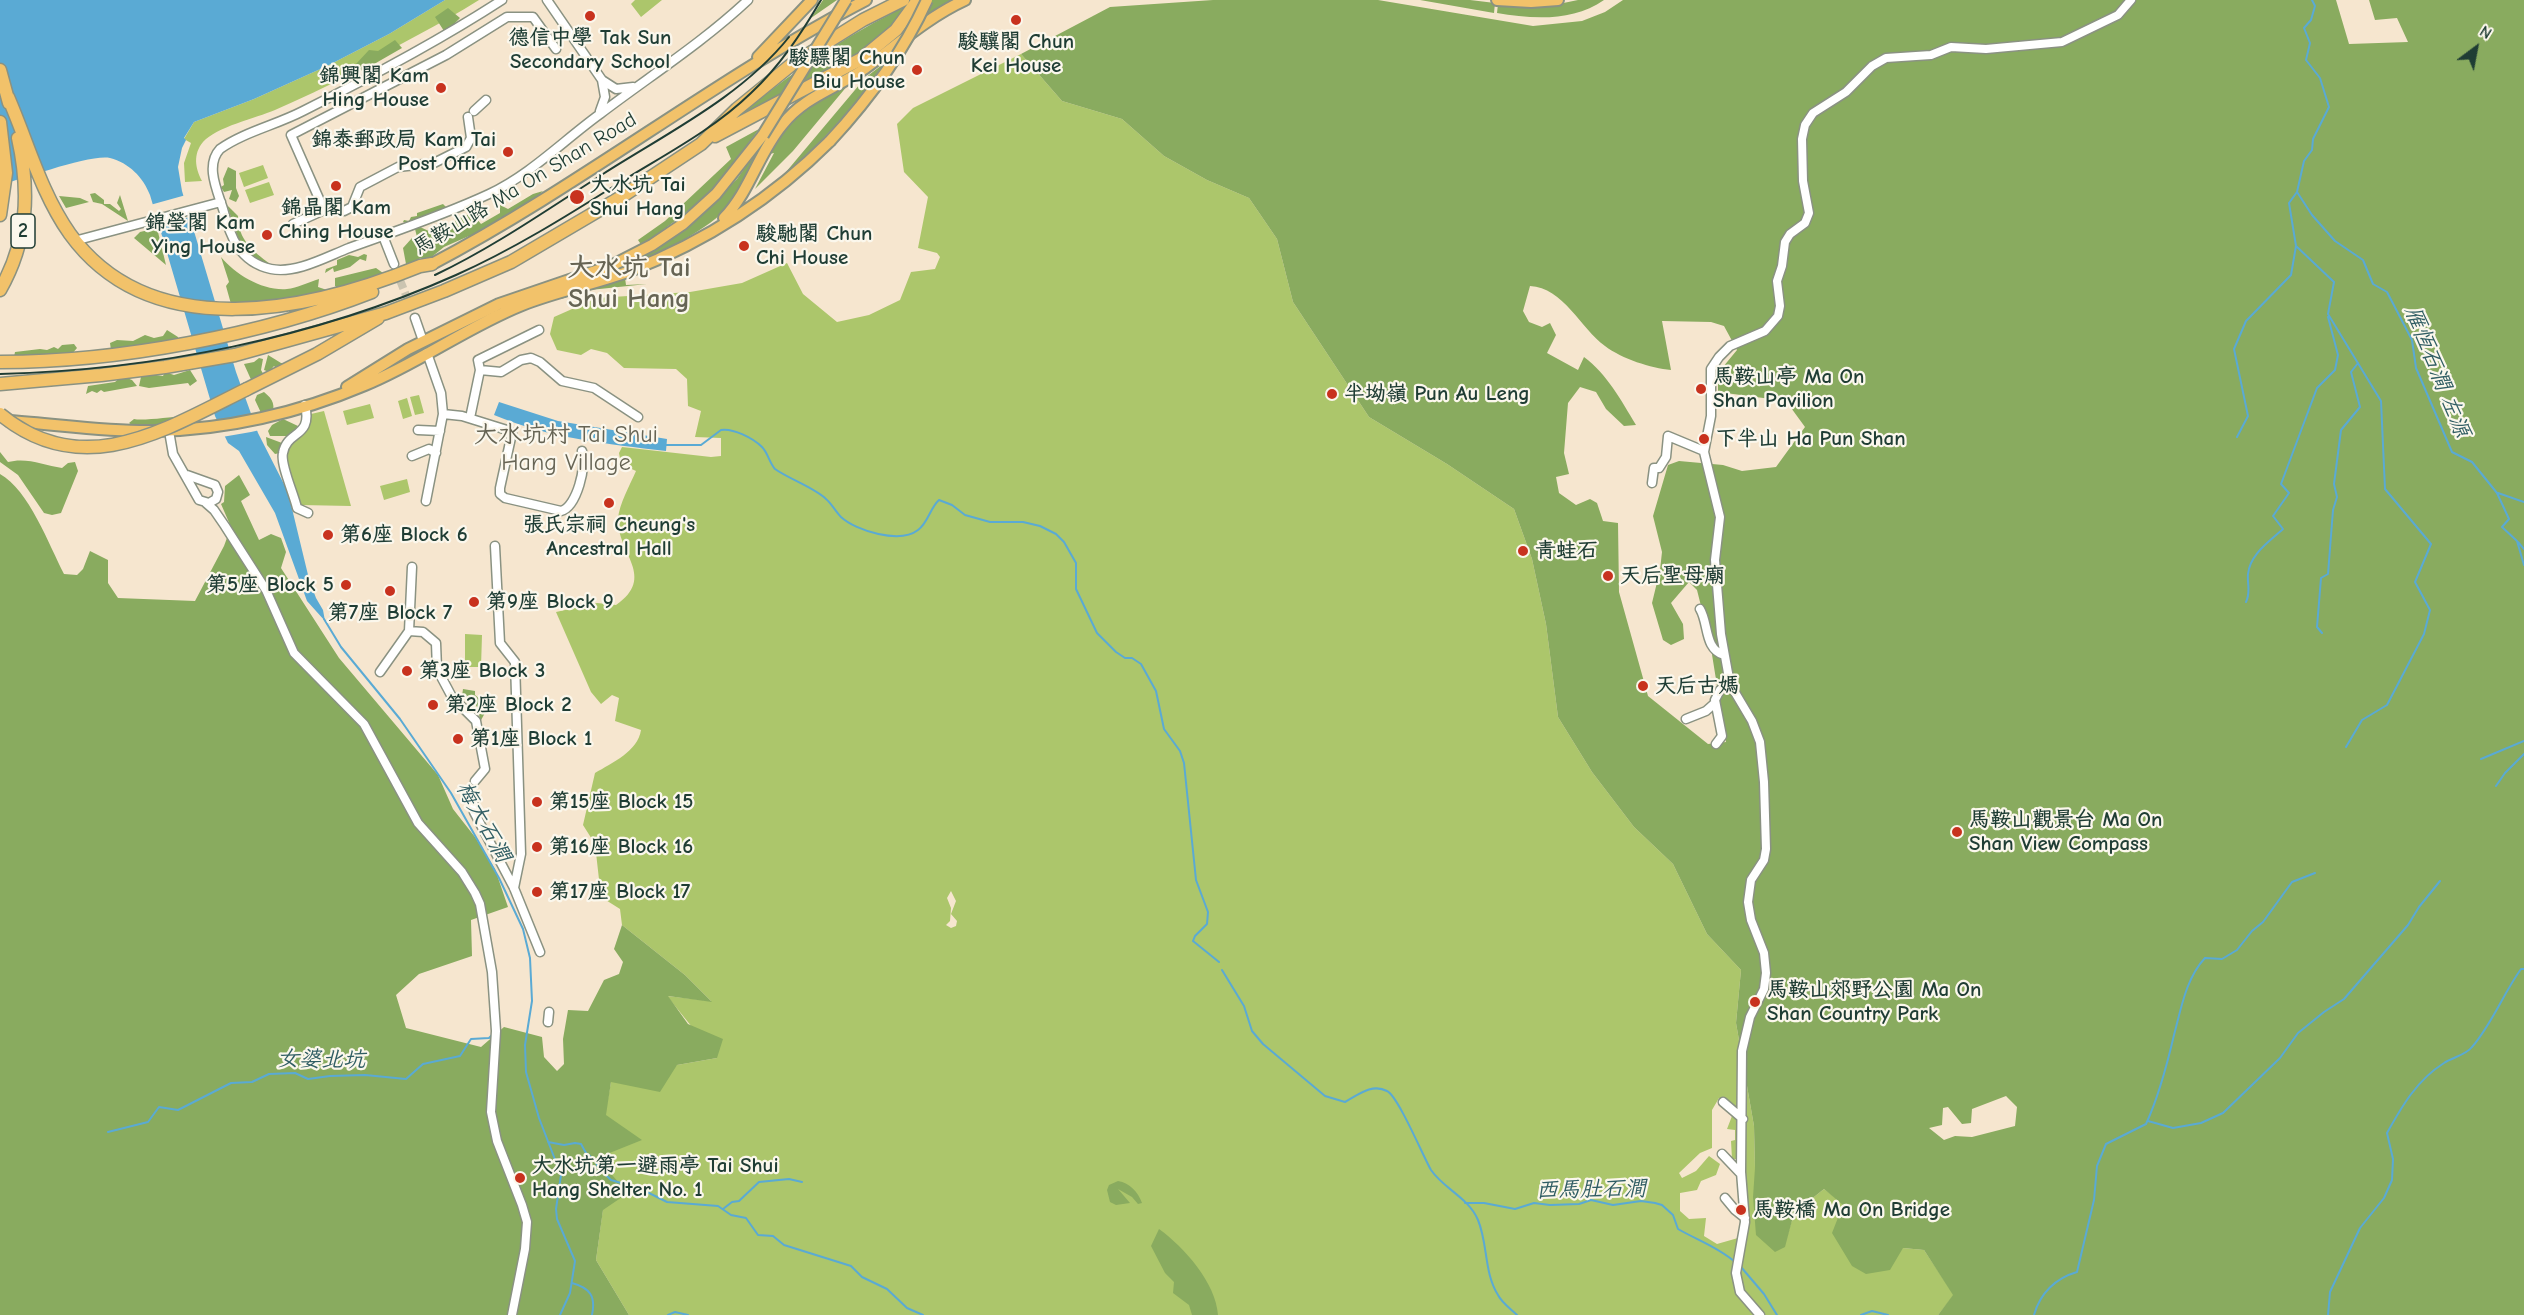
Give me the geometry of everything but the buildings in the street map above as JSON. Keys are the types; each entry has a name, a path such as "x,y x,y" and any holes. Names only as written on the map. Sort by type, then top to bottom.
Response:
{"highway":[{"path":"701,144 737,109 791,65 863,20 903,0"},
{"path":"0,384 70,379 242,353 386,313 444,291 511,262 618,199 701,144 853,64 873,50 900,25 918,0"},
{"name":"2","path":"0,70 24,167 26,202 20,243 0,290"},
{"path":"794,96 830,87"},
{"path":"8,97 53,207 75,241 95,261 128,284 161,298 207,307 260,308 335,295 432,264"},
{"name":"2","path":"0,122 6,173 0,215"},
{"name":"馬鞍山路 Ma On Shan Road","path":"0,362 78,357 185,342 237,332 333,307 376,291 432,264"},
{"path":"0,414 26,432 51,442 82,448 113,446 138,440 283,371 354,334 386,313"}],"main road":[{"path":"747,67 812,0"},
{"path":"0,421 119,430 169,431 196,429 258,418 366,385 504,313 592,278 640,252 683,224 722,189 763,135 846,0"},
{"name":"馬鞍山路 Ma On Shan Road","path":"432,264 515,217 747,67 866,0"},
{"path":"323,399 423,341 514,297 641,266 711,231 773,191 830,141 875,89 907,39 927,0"},
{"path":"711,231 742,197 769,144 782,125 804,104 862,70 919,27 965,0"},
{"path":"1497,0 1531,2 1558,0"},
{"path":"423,341 427,353"}],"street":[{"path":"502,0 442,38 355,85 300,113 220,148 212,164 229,230 237,247 254,262 272,269 297,267 383,236 490,193 539,160 705,38 747,0"},
{"path":"547,0 602,80 616,89 638,86"},
{"path":"1760,1315 1740,1292 1736,1275 1745,1218 1742,1174 1742,1051 1750,1017 1764,989 1767,973 1764,953 1748,910 1748,898 1752,880 1765,857 1767,833 1760,742 1752,721 1730,682 1721,634 1715,560 1720,518 1704,451 1711,416 1710,375 1714,363 1730,346 1769,329 1780,309 1777,281 1782,266 1785,242 1790,234 1805,223 1809,213 1803,181 1802,139 1810,116 1846,92 1872,66 1886,58 1926,56 1948,48 1986,49 2062,42 2118,15 2132,0"},
{"path":"324,210 291,135 446,55 507,17 533,17 556,49"},
{"path":"598,115 605,101 602,80"},
{"path":"293,224 324,210 344,211 352,207 360,187 398,166 434,163 466,147 471,138 471,114 486,100"},
{"path":"78,240 221,202"},
{"path":"383,236 393,264"},
{"path":"415,318 423,341"},
{"path":"470,418 480,370 478,360 539,330"},
{"path":"426,501 443,414 441,393 427,353"},
{"path":"480,370 501,372 521,360 531,358 540,362 562,381 594,388 638,417"},
{"path":"302,406 307,424 285,446 282,457 297,508 308,513"},
{"path":"443,414 470,418 512,433 500,488 500,494 504,498 561,511 568,509 572,504 585,460 582,451"},
{"path":"418,430 440,430"},
{"path":"169,431 173,454 197,496 206,503 225,526 266,590 294,652 364,724 418,822 462,872 480,904 492,972 496,1031 490,1112 497,1140 527,1222 525,1250 512,1315"},
{"path":"1652,483 1654,468 1659,468 1666,458 1668,436 1704,451"},
{"path":"412,456 429,449 436,453"},
{"path":"186,475 208,481 217,487 218,509 225,526"},
{"path":"197,496 198,487 208,481"},
{"path":"206,503 213,502 217,497"},
{"path":"495,546 500,643 515,662 521,854 514,888"},
{"path":"380,672 409,631 412,567"},
{"path":"1700,609 1710,642 1718,653 1725,655"},
{"path":"409,631 423,632 436,643 437,669 452,697 476,721 485,769 475,782"},
{"path":"1716,744 1722,736 1715,703 1717,694 1730,682"},
{"path":"1686,719 1706,711 1715,703"},
{"path":"472,797 474,812 514,888 540,952"},
{"path":"548,1022 549,1012"},
{"path":"1723,1102 1743,1119"},
{"path":"1722,1154 1742,1174"},
{"path":"1725,1198 1745,1218"}],"green space":[{"path":"445,0 479,0 357,68 342,79 275,110 217,132 203,142 196,156 202,181 185,182 184,163 191,143 184,139 194,122 254,99 327,66 389,34"},
{"path":"635,0 662,0 641,17 631,4"},
{"path":"823,0 837,0 811,18"},
{"path":"919,0 955,0 921,19 888,44 895,24 857,57 749,113 746,110 829,49"},
{"path":"1213,0 1378,0 1533,26 1582,21 1605,12 1623,0 2336,0 2349,44 2408,42 2397,18 2375,20 2369,0 2524,0 2524,1315 1938,1315 1953,1295 1924,1250 1903,1248 1890,1270 1866,1274 1852,1266 1832,1233 1843,1205 1824,1189 1794,1213 1785,1247 1775,1252 1756,1235 1753,1197 1754,1126 1736,1023 1741,970 1707,934 1673,864 1634,827 1592,772 1558,717 1546,624 1532,559 1514,509 1447,464 1369,417 1293,302 1277,239 1249,198 1207,180 1164,156 1122,119 1062,101 1021,54 1110,7","holes":["1530,286 1552,293 1571,310 1596,339 1612,351 1628,359 1655,367 1671,370 1662,321 1711,322 1724,326 1737,350 1718,373 1718,392 1786,401 1805,427 1776,467 1742,471 1723,465 1679,461 1668,465 1653,516 1662,552 1652,603 1663,640 1671,645 1684,639 1683,624 1671,603 1689,582 1697,590 1710,642 1726,742 1708,744 1648,696 1619,592 1618,523 1603,521 1597,503 1590,499 1576,505 1559,493 1556,477 1569,474 1564,453 1568,403 1580,387 1596,392 1606,409 1624,426 1636,425 1607,379 1584,357 1578,370 1547,353 1556,335 1550,323 1542,327 1529,322 1523,311","2006,1096 2017,1107 2015,1126 1972,1137 1955,1136 1944,1140 1929,1128 1942,1125 1943,1108 1948,1107 1962,1124 1971,1123 1972,1109"]},
{"path":"1420,0 1470,0 1495,3 1494,13"},
{"path":"1578,0 1604,0 1579,12 1552,17 1524,17 1497,13 1498,4 1544,7"},
{"path":"448,8 460,18 444,31 435,17"},
{"path":"395,40 402,48 362,71 356,64 369,50 378,51"},
{"path":"1021,54 1062,101 1122,119 1164,156 1207,180 1249,198 1277,239 1293,302 1369,417 1447,464 1514,509 1532,559 1546,624 1558,717 1592,772 1634,827 1673,864 1707,934 1741,970 1736,1023 1754,1126 1755,1168 1784,1247 1794,1213 1824,1189 1903,1248 1924,1250 1954,1295 1938,1315 629,1315 596,1260 603,1209 597,1158 611,1082 677,1065 717,1058 667,996 711,1001 685,975 622,925 620,909 601,897 595,844 583,825 595,773 630,750 641,730 615,721 619,698 612,695 601,704 591,692 556,612 597,603 616,605 628,595 633,585 632,564 619,531 618,519 636,471 621,464 619,453 622,447 711,457 721,456 721,438 695,437 701,411 688,406 687,379 676,369 624,368 607,353 591,349 581,355 557,350 550,334 554,317 597,298 690,292 742,283 787,263 803,294 837,322 869,315 900,300 911,272 935,269 940,257 937,253 918,248 928,197 904,172 897,124 913,108","holes":["951,891 956,901 951,914 957,921 956,926 951,928 946,925 950,921 951,908 947,898","1719,1098 1731,1104 1732,1116 1727,1129 1735,1130 1735,1140 1731,1141 1732,1159 1738,1159 1741,1222 1738,1238 1717,1244 1704,1236 1706,1218 1689,1219 1680,1211 1680,1193 1697,1190 1701,1181 1716,1175 1720,1164 1709,1156 1696,1171 1682,1178 1679,1173 1700,1153 1712,1148 1712,1110"]},
{"path":"891,58 830,132 760,196 786,172 865,78"},
{"path":"848,85 793,151 755,189 774,153 769,154 785,130 802,112"},
{"path":"783,118 728,208 704,227 665,250 623,268 658,247 700,216 737,179 776,123"},
{"path":"759,129 720,182 696,205 642,246 638,240 665,221 731,159 726,147"},
{"path":"263,165 268,178 244,187 239,173"},
{"path":"228,167 236,171 236,188 239,196 236,202 229,199 232,190 224,192 221,187 224,185 223,179"},
{"path":"269,182 274,195 250,203 245,190"},
{"path":"543,191 523,207 500,218 497,223 472,237 469,236 444,247 429,259 420,258 417,264 406,264 403,248 412,238 415,240 423,236 417,237 415,229 420,227 433,233 448,226 456,229 455,220 472,213 481,224 500,213 500,205 508,209 533,194"},
{"path":"95,193 104,200 104,204 110,204 119,211 121,209 117,203 120,195 128,221 102,204 93,202 90,194"},
{"path":"59,196 80,198 89,202 66,208"},
{"path":"443,204 447,208 425,220 417,219 414,224 403,222 417,216 417,213"},
{"path":"227,205 238,216 241,232 248,244 270,264 260,263 246,251 236,233"},
{"path":"157,228 166,265 134,238 140,232"},
{"path":"349,255 358,257 367,255 366,261 360,259 350,267 334,272 333,268 325,273 326,269 337,265 337,260"},
{"path":"221,257 242,276 269,287 291,288 319,279 318,287 327,290 297,299 231,304 226,286 229,282"},
{"path":"376,268 383,273 377,275 374,280 340,290 335,286 335,278"},
{"path":"625,278 626,285 647,284 590,290 561,299 559,296"},
{"path":"167,330 178,337 178,340 111,350 110,343 117,340 133,341 145,335 154,338 163,336"},
{"path":"74,344 77,348 71,355 14,357 15,352 47,350 54,347 58,349 62,345"},
{"path":"268,355 281,363 286,363 285,369 278,370 274,366 269,372 264,370"},
{"path":"259,358 263,359 261,370 265,377 253,384 244,364 254,362"},
{"path":"190,370 197,381 190,386 188,383 149,388 139,386 141,377 149,374 163,376 165,372 174,375"},
{"path":"122,376 132,380 137,386 104,392 101,390 97,393 92,391 86,394 88,386 115,382"},
{"path":"264,392 273,403 272,417 262,415 255,400 257,395"},
{"path":"419,395 424,413 415,415 410,397"},
{"path":"407,398 412,416 403,419 398,401"},
{"path":"370,404 374,418 347,425 343,411"},
{"path":"324,411 351,506 301,505 288,470 286,451 305,430 311,414"},
{"path":"182,416 167,426 133,426 129,423 134,419"},
{"path":"283,419 298,426 290,436 270,436 268,431 272,425"},
{"path":"266,437 282,443 280,453 275,454 267,445"},
{"path":"0,452 8,462 28,461 62,468 68,463 75,462 78,471 61,513 52,515 44,513 18,475 0,462"},
{"path":"0,474 20,492 29,505 64,574 77,575 83,569 90,551 108,560 108,583 118,598 195,601 224,546 231,527 221,504 224,502 225,486 239,475 250,495 241,501 259,540 271,534 281,538 286,552 281,568 339,658 438,775 453,809 475,837 495,869 508,907 471,920 472,956 419,974 396,995 406,1028 481,1047 504,1027 542,1037 544,1057 557,1071 564,1064 563,1039 568,1010 588,1011 604,980 619,974 623,962 614,949 622,925 685,975 712,1002 668,996 688,1024 723,1039 717,1058 677,1065 660,1092 611,1082 606,1115 642,1140 597,1158 628,1193 603,1210 596,1260 629,1315 0,1315"},
{"path":"407,479 410,492 384,500 380,486"},
{"path":"465,634 482,635 481,667 465,667"},
{"path":"463,689 475,691 475,695 480,699 486,711 480,722 476,705 462,696"},
{"path":"1118,1181 1133,1189 1142,1203 1138,1204 1132,1197 1118,1189 1130,1203 1116,1205 1110,1202 1107,1190 1109,1185"},
{"path":"1159,1229 1188,1256 1205,1278 1216,1303 1218,1315 1192,1315 1189,1305 1173,1293 1174,1282 1165,1273 1151,1246"}],"water":[{"path":"0,0 445,0 389,34 327,66 254,99 194,122 184,138 186,140 178,167 182,191 236,372 258,433 288,492 309,579 323,610 325,621 307,601 275,513 239,451 228,443 215,416 150,195 143,182 123,163 110,158 100,158 72,163 0,185"},
{"path":"499,402 558,421 667,439 666,451 578,439 515,423 494,415"}],"pier":[{"path":"186,195 193,216 156,226 150,205"},
{"path":"254,414 260,430 251,432 222,437 214,421"}],"waterway":[{"name":"雁恆石澗 左源","path":"2312,0 2315,6 2311,20 2304,28 2310,43 2306,60 2320,78 2329,107 2313,139 2312,150 2304,161 2297,192 2312,215 2335,241 2363,260 2373,284 2387,292 2412,340 2416,368 2452,452 2472,462 2497,493 2509,519 2502,527 2517,541 2524,565"},
{"path":"2297,192 2289,203 2296,246 2334,282 2328,314 2381,401 2385,489 2431,544 2415,582 2430,610 2424,634 2387,705 2362,720 2346,747"},
{"path":"2237,437 2248,416 2234,349 2246,321 2291,275 2296,246"},
{"path":"2246,602 2249,591 2248,574 2252,560 2283,529 2273,516 2289,493 2281,484 2317,388 2335,370 2338,355 2328,317"},
{"path":"2322,633 2317,627 2321,578 2328,574 2333,510 2337,497 2334,484 2341,430 2360,407 2351,372 2358,363"},
{"path":"665,445 701,445 721,430 743,434 762,447 775,469 821,495 848,522 878,534 900,536 918,530 939,500 952,505 965,515 990,522 1023,522 1040,526 1056,534 1064,542 1076,563 1076,589 1097,633 1116,652 1141,664 1156,691 1164,729 1180,751 1184,763 1196,880 1208,912 1207,924 1193,941 1219,962"},
{"path":"2498,493 2524,502"},
{"name":"雁恆石澗 左源","path":"2518,542 2524,549"},
{"name":"梅大石澗","path":"324,619 341,647 400,719 451,793 499,878 523,929 530,958 532,1001 525,1045 526,1072 539,1118 561,1175 556,1209 557,1219 575,1261 570,1293 560,1315"},
{"path":"2481,759 2524,741"},
{"path":"2496,786 2524,754"},
{"path":"2034,1315 2045,1293 2062,1278 2077,1272 2094,1200 2097,1166 2106,1144 2146,1124 2162,1080 2185,994 2198,966 2205,958 2222,959 2237,950 2252,931 2263,922 2292,882 2315,873"},
{"path":"2148,1121 2173,1128 2201,1123 2223,1113 2280,1058 2298,1033 2344,999 2408,925 2440,881"},
{"path":"2328,1315 2330,1292 2360,1228 2384,1198 2392,1180 2393,1159 2387,1133 2411,1094 2426,1077 2444,1063 2472,1047 2486,1029 2521,969 2524,969"},
{"path":"1222,970 1244,1006 1252,1031 1263,1044 1325,1096 1345,1102 1376,1088 1392,1095 1431,1170 1474,1212 1481,1229 1490,1277 1502,1301 1517,1315"},
{"name":"女婆北坑","path":"108,1132 148,1122 159,1107 178,1110 231,1083 252,1082 269,1074 295,1073 308,1079 365,1075 406,1079 423,1064 460,1056 471,1039 489,1038 494,1033"},
{"path":"548,1142 564,1145 581,1144 586,1153 595,1160 598,1167 611,1180 641,1189 667,1202 718,1206 731,1215 746,1218 758,1235 773,1236 784,1245 851,1266 862,1277 887,1289 907,1308 923,1315"},
{"path":"723,1209 732,1202 739,1201 759,1182 789,1179 802,1182"},
{"name":"西馬肚石澗","path":"1465,1203 1484,1203 1515,1209 1534,1203 1579,1204 1591,1200 1613,1205 1641,1201 1655,1203 1662,1205 1673,1215 1678,1229 1715,1248 1735,1262"},
{"name":"西馬肚石澗","path":"1741,1267 1764,1294 1777,1315"},
{"path":"572,1283 583,1287 590,1294 593,1303 592,1315"},
{"name":"西馬肚石澗","path":"1861,1315 1872,1311 1888,1315"},
{"path":"668,1315 675,1312 688,1315"}],"tunnel":[{"path":"396,270 415,318"}],"railway":[{"path":"0,374 116,366 233,347 347,316 456,275 498,255 559,220 721,119 751,93 781,61 821,0"},
{"path":"435,275 500,240 702,113 749,78 789,37"}],"place":[{"name":"德信中學 Tak Sun Secondary School","path":"590,16"},
{"name":"駿驥閣 Chun Kei House","path":"1016,20"},
{"name":"駿驃閣 Chun Biu House","path":"917,70"},
{"name":"錦興閣 Kam Hing House","path":"441,88"},
{"name":"錦泰郵政局 Kam Tai Post Office","path":"508,152"},
{"name":"錦晶閣 Kam Ching House","path":"336,186"},
{"name":"大水坑 Tai Shui Hang","path":"577,197"},
{"name":"錦瑩閣 Kam Ying House","path":"267,235"},
{"name":"駿馳閣 Chun Chi House","path":"744,246"},
{"name":"馬鞍山亭 Ma On Shan Pavilion","path":"1701,389"},
{"name":"半坳嶺 Pun Au Leng","path":"1332,394"},
{"name":"下半山 Ha Pun Shan","path":"1704,439"},
{"name":"張氏宗祠 Cheung's Ancestral Hall","path":"609,503"},
{"name":"第6座 Block 6","path":"328,535"},
{"name":"青蛙石","path":"1523,551"},
{"name":"天后聖母廟","path":"1608,576"},
{"name":"第5座 Block 5","path":"346,585"},
{"name":"第7座 Block 7","path":"390,591"},
{"name":"第9座 Block 9","path":"474,602"},
{"name":"第3座 Block 3","path":"407,671"},
{"name":"天后古媽","path":"1643,686"},
{"name":"第2座 Block 2","path":"433,705"},
{"name":"第1座 Block 1","path":"458,739"},
{"name":"第15座 Block 15","path":"537,802"},
{"name":"馬鞍山觀景台 Ma On Shan View Compass","path":"1957,832"},
{"name":"第16座 Block 16","path":"537,847"},
{"name":"第17座 Block 17","path":"537,892"},
{"name":"馬鞍山郊野公園 Ma On Shan Country Park","path":"1755,1002"},
{"name":"大水坑第一避雨亭 Tai Shui Hang Shelter No. 1","path":"520,1178"},
{"name":"馬鞍橋 Ma On Bridge","path":"1741,1210"}],"district":[{"name":"大水坑 Tai Shui Hang","path":"629,284"},
{"name":"大水坑村 Tai Shui Hang Village","path":"566,449"}]}
